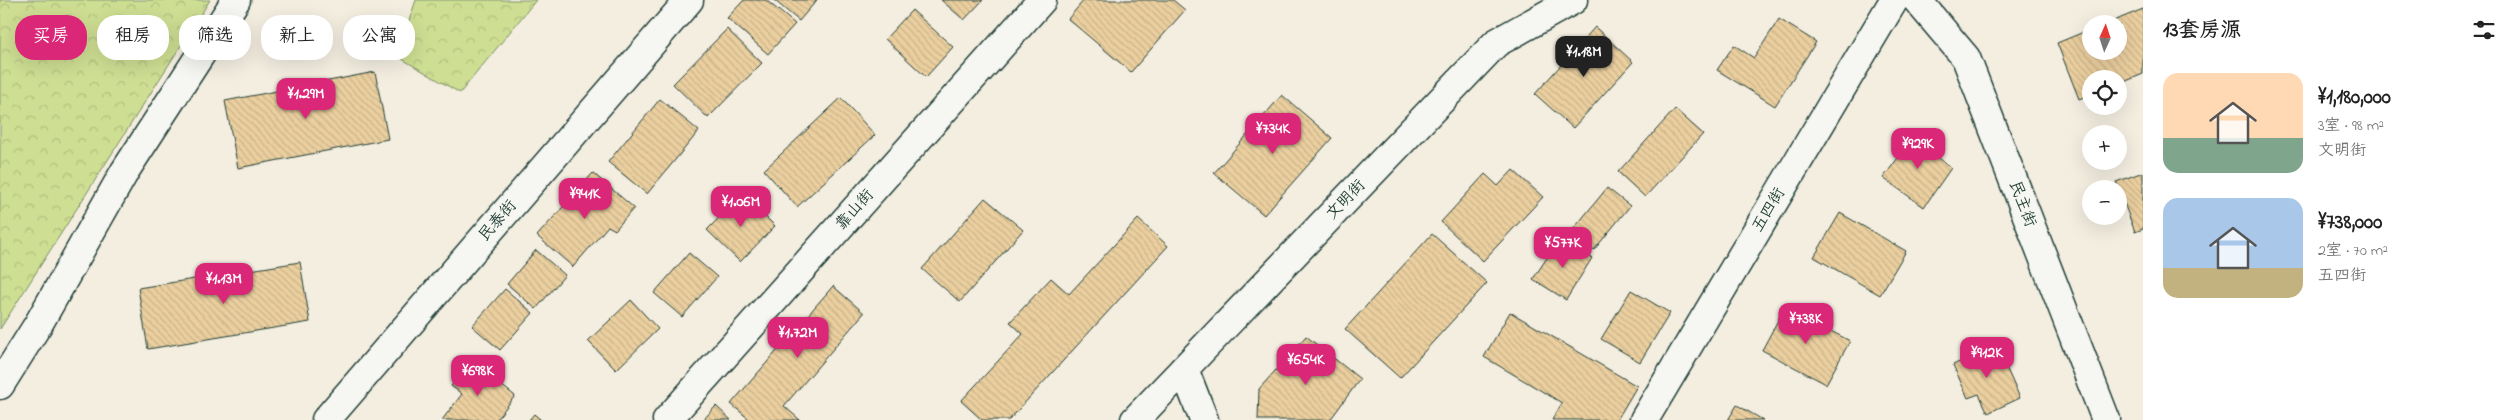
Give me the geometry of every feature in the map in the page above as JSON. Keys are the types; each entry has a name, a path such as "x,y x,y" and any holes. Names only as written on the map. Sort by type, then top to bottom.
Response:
{"street":[{"path":"0,386 39,323 125,171 236,0"},
{"name":"民泰街","path":"326,420 689,0"},
{"name":"靠山街","path":"667,420 1042,0"},
{"name":"文明街","path":"1135,420 1496,43 1573,0"},
{"name":"五四街","path":"1644,420 1894,0"},
{"name":"民主街","path":"1917,0 1966,58 2106,420"},
{"path":"1184,369 1204,420"}],"green space":[{"path":"0,0 210,0 200,15 179,15 179,49 0,329"},
{"path":"416,0 536,0 460,93 404,60 415,60 415,15 411,15"}],"building":[{"path":"744,0 766,0 795,24 768,54 727,18"},
{"path":"774,0 817,0 799,21"},
{"path":"941,0 983,0 964,20"},
{"path":"1084,0 1173,0 1185,10 1131,72 1068,19"},
{"path":"2143,9 2143,74 2127,81 2127,70 2082,70 2082,98 2079,99 2057,43 2082,33 2082,60 2128,60 2128,15"},
{"path":"912,10 953,47 926,77 885,39"},
{"path":"1779,19 1816,42 1775,106 1717,70 1734,45 1754,58"},
{"path":"1595,27 1633,62 1573,128 1535,94"},
{"path":"727,29 762,63 708,118 673,84"},
{"path":"375,72 388,139 238,168 225,101"},
{"path":"1282,95 1332,138 1264,215 1214,173"},
{"path":"841,98 875,135 797,207 764,170"},
{"path":"660,99 699,131 647,194 608,162"},
{"path":"1675,109 1703,134 1645,197 1618,172"},
{"path":"1928,130 1933,138 1927,148 1951,168 1924,207 1883,178 1918,131"},
{"path":"1513,170 1543,197 1483,261 1441,222 1485,174 1498,186"},
{"path":"2143,172 2143,229 2135,232 2127,211 2127,180 2121,180"},
{"path":"593,173 634,208 615,230 608,226 573,267 537,236"},
{"path":"1607,188 1630,206 1594,250 1571,232"},
{"path":"742,194 775,226 740,262 707,230"},
{"path":"985,198 1023,230 960,302 922,269"},
{"path":"1840,213 1906,251 1880,295 1814,257"},
{"path":"1138,219 1168,246 1009,420 982,420 961,401 1023,334 1010,322 1051,278 1069,294"},
{"path":"1432,234 1487,283 1400,378 1345,329"},
{"path":"1560,238 1592,258 1566,300 1533,279"},
{"path":"536,250 565,275 536,309 507,284"},
{"path":"689,253 717,277 682,317 654,293"},
{"path":"300,262 310,322 148,349 138,288"},
{"path":"833,286 864,313 784,406 800,420 750,420 731,404"},
{"path":"505,289 533,313 500,350 472,326"},
{"path":"1631,290 1670,313 1640,362 1601,339"},
{"path":"631,300 658,329 616,370 588,341"},
{"path":"1785,307 1850,341 1826,384 1762,350"},
{"path":"1510,312 1637,386 1617,420 1552,420 1562,403 1484,357"},
{"path":"1306,336 1360,379 1330,420 1258,420 1259,389"},
{"path":"1996,345 2020,398 1988,413 1979,394 1968,398 1953,365"},
{"path":"471,361 515,396 496,420 442,420 462,394 451,386"},
{"path":"1737,405 1763,420 1728,420"},
{"path":"716,406 731,420 703,420"},
{"path":"534,414 541,420 529,420"}]}
